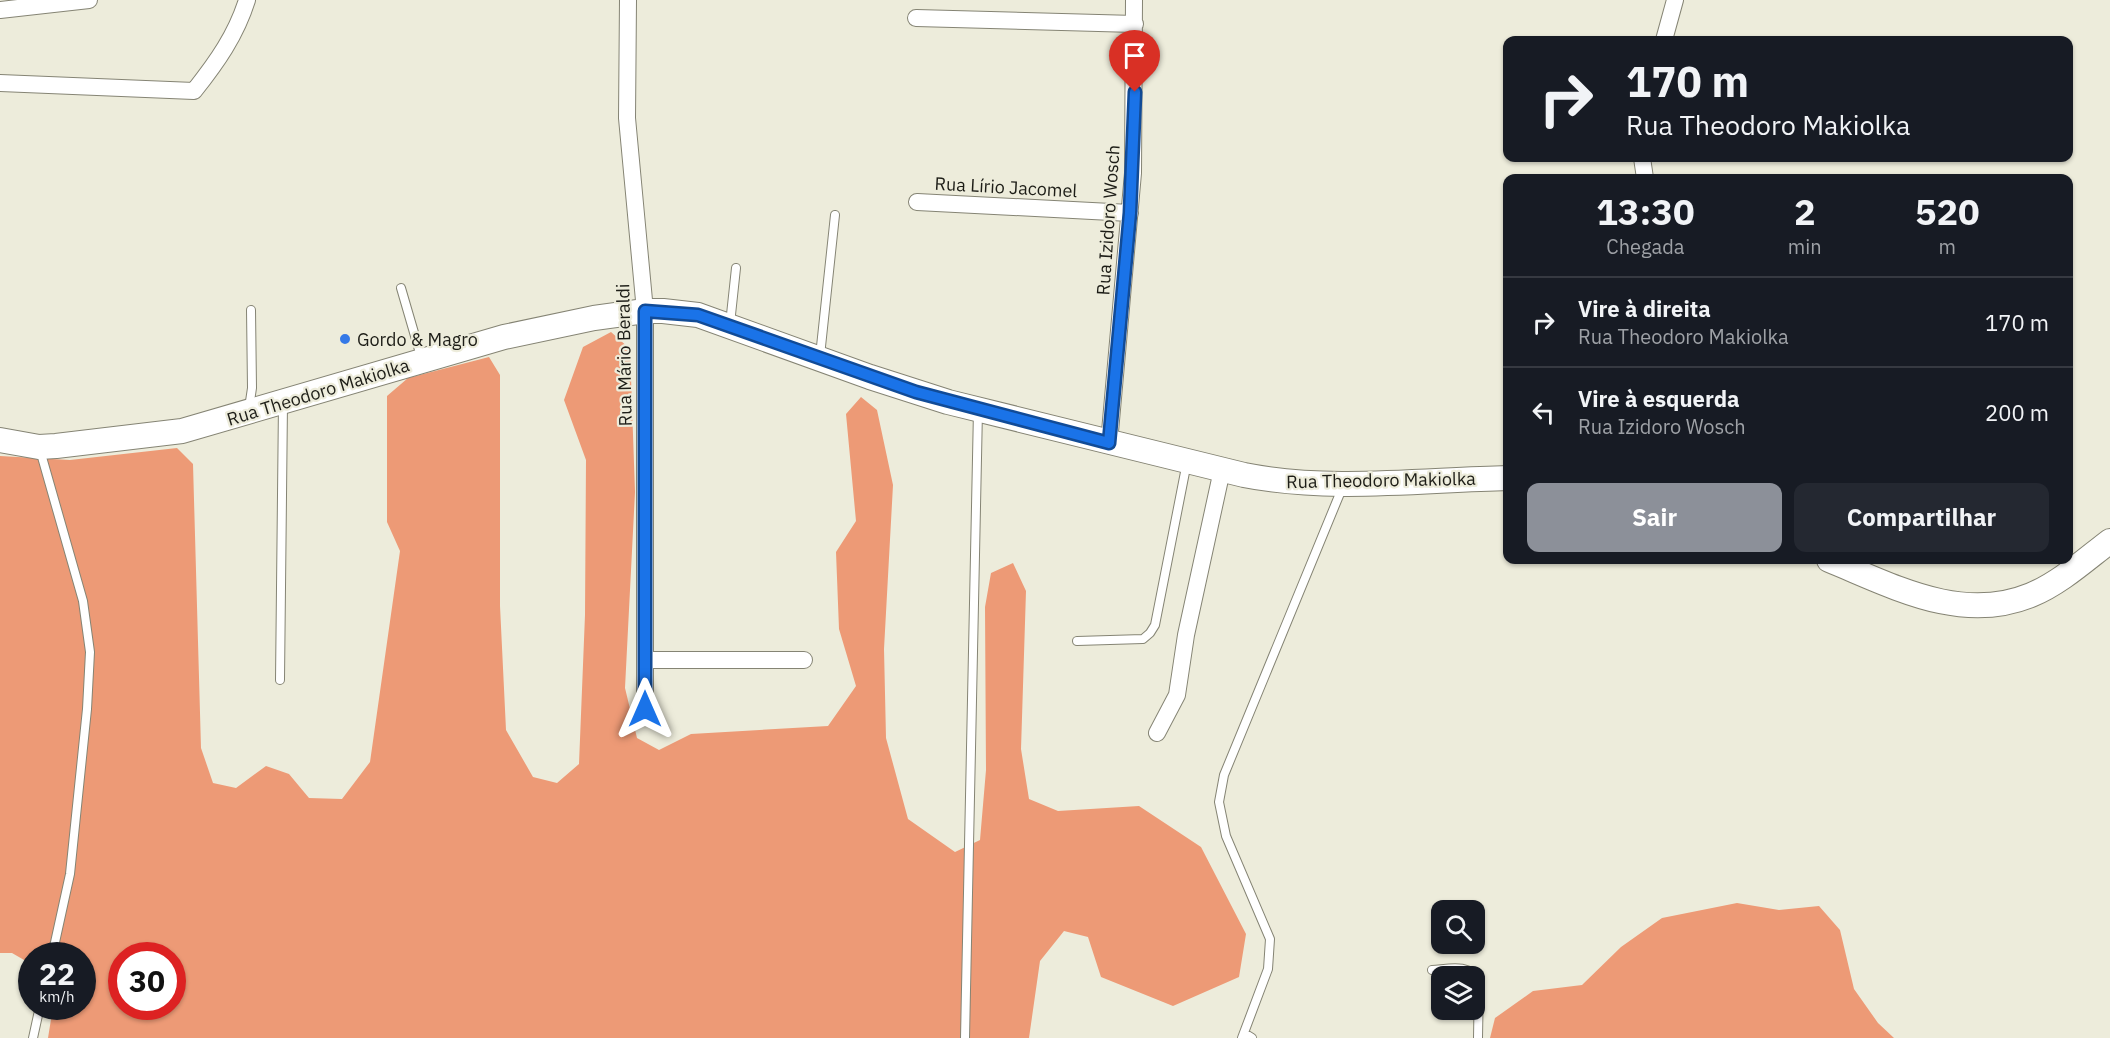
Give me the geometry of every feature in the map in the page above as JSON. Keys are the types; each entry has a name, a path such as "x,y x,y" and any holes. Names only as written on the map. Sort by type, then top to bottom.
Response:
{"main road":[{"name":"Rua Theodoro Makiolka","path":"0,440 39,447 162,435 249,413 422,360 550,327 645,311 681,312 730,326 916,392 978,410 1222,470 1291,482 1345,483 1503,478"},
{"path":"1839,564 1930,600 1984,607 2010,603 2032,595 2056,582 2110,541"}],"street":[{"path":"0,10 89,0"},
{"path":"0,83 194,91 228,46 247,0"},
{"name":"Rua Izidoro Wosch","path":"1109,443 1130,213 1134,135 1134,0"},
{"path":"1666,36 1675,0"},
{"name":"Rua Mário Beraldi","path":"631,3 627,118 645,311 645,709"},
{"path":"916,18 1135,24"},
{"name":"Rua Lírio Jacomel","path":"917,202 1130,213"},
{"path":"1157,733 1177,695 1192,602 1222,470"},
{"path":"645,660 804,660"}],"lane":[{"path":"820,359 835,215"},
{"path":"730,326 735,268"},
{"path":"401,288 422,360"},
{"path":"249,413 252,388 251,310"},
{"path":"280,680 283,403"},
{"path":"965,1038 978,410"},
{"path":"39,447 83,601 90,652 87,709 70,874 55,942"},
{"path":"1077,641 1143,639 1155,625 1187,462"},
{"path":"1246,1036 1268,969 1270,939 1226,836 1219,802 1224,775 1345,483"},
{"path":"33,1038 37,1020"},
{"path":"1478,1020 1478,1038"}],"shaded area":[{"path":"611,332 630,349 635,492 625,688 637,738 659,750 691,734 828,726 856,686 839,629 836,552 856,521 846,414 861,397 877,410 893,485 884,649 886,738 908,819 955,852 980,840 986,770 985,607 991,573 1013,563 1026,591 1021,749 1029,799 1058,811 1139,806 1201,847 1246,934 1239,977 1173,1006 1101,977 1088,937 1064,931 1040,961 1029,1038 48,1038 51,1020 96,1020 96,942 18,942 18,956 12,953 0,953 0,456 70,460 177,448 193,464 201,748 213,783 236,788 266,766 289,774 309,798 342,799 370,762 400,551 387,522 387,396 408,378 489,357 500,375 500,606 506,730 533,777 557,783 579,764 585,615 586,460 564,400 583,347"},
{"path":"1737,903 1779,910 1819,906 1840,930 1854,989 1878,1023 1894,1038 1490,1038 1495,1018 1533,991 1582,985 1621,947 1662,918"}],"place":[{"name":"Gordo & Magro","path":"345,339"}],"route":[{"path":"645,709 645,311 698,315 916,392 1109,443 1133,173 1135,92"}]}
